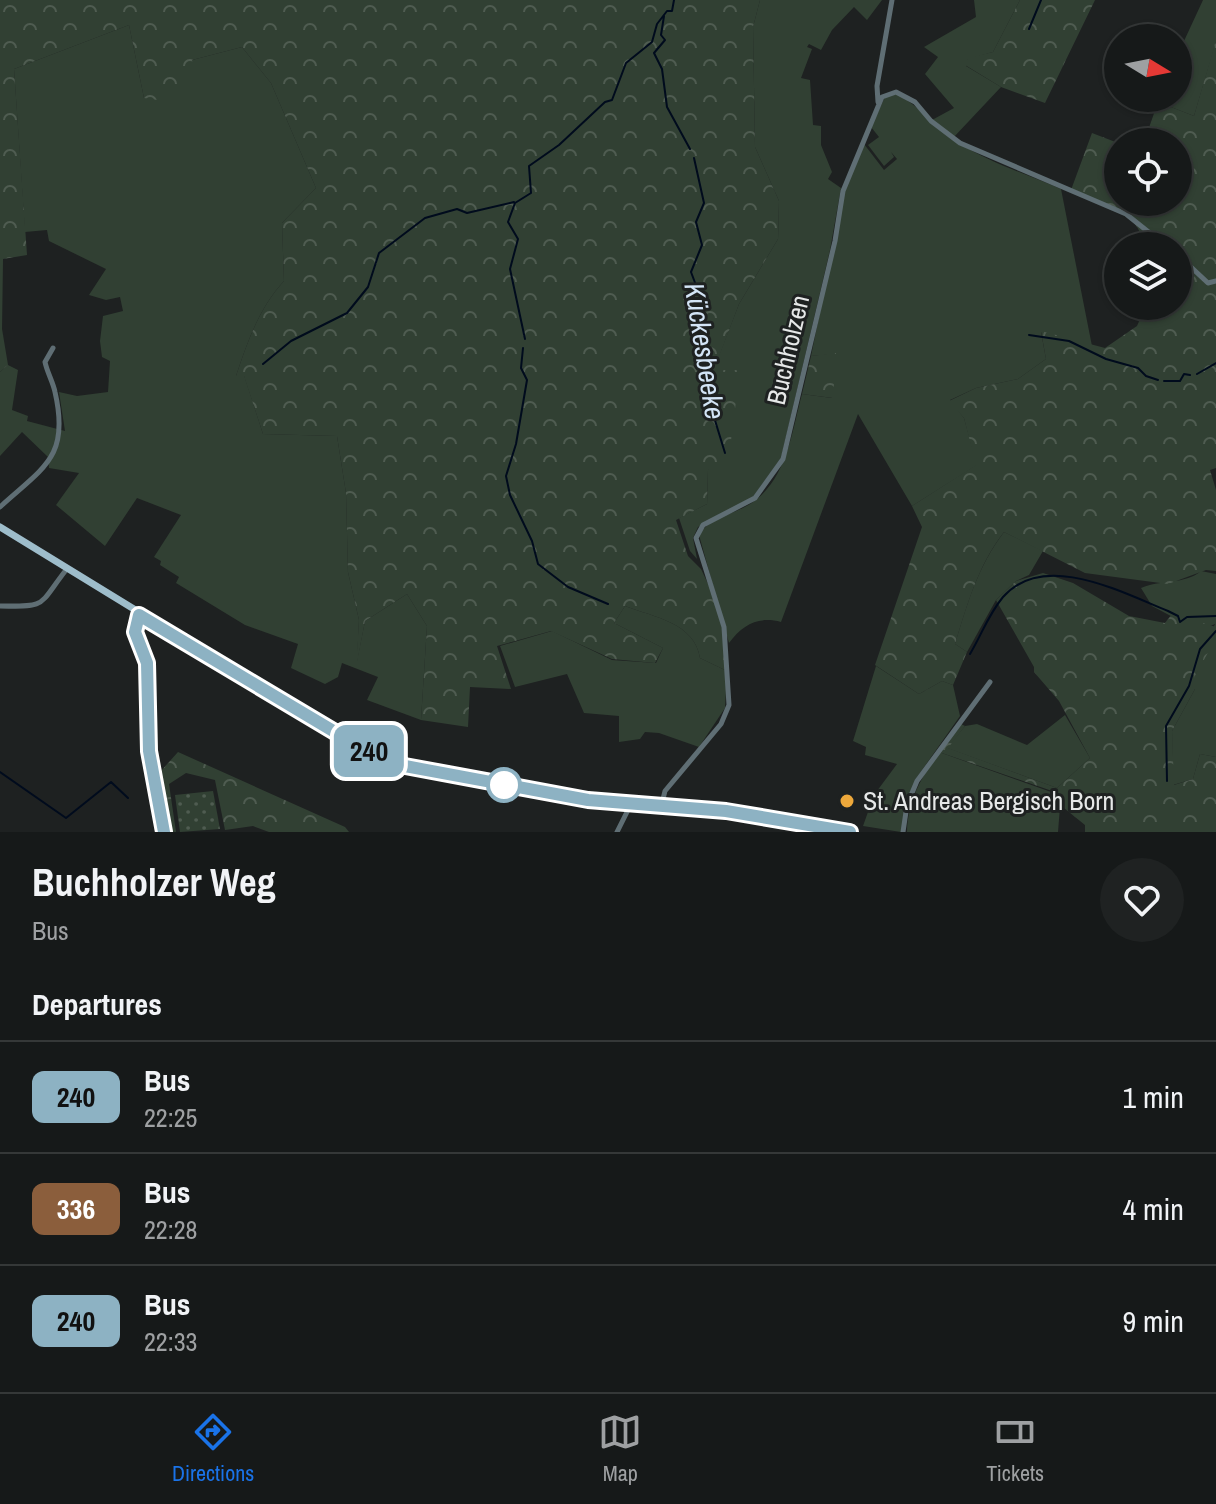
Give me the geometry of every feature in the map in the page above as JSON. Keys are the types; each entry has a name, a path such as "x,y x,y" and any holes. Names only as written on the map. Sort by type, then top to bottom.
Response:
{"main road":[{"path":"0,527 139,615 390,762 427,772 631,804 741,813 850,832"},
{"path":"139,615 135,632 147,663 149,751 164,832"}],"street":[{"name":"Buchholzen","path":"661,807 665,791 721,724 729,705 726,638 718,603 696,542 698,531 755,498 783,459 835,241 843,191 878,103 877,86 892,0"},
{"path":"878,103 888,93 904,94 960,143 1126,214 1148,232"},
{"path":"1192,267 1212,283"},
{"path":"0,507 45,465 60,441 55,390 45,362 53,348"},
{"path":"0,606 29,608 39,605 66,570"},
{"path":"903,832 907,805 917,781 990,682"},
{"path":"617,832 631,804"}],"green space":[{"path":"0,0 760,0 753,27 755,147 779,201 778,239 739,304 714,370 740,370 729,456 708,470 707,504 676,520 688,556 701,569 717,603 725,638 727,671 700,658 697,646 682,629 625,606 614,623 663,648 655,663 612,659 551,631 497,646 511,689 470,687 468,727 421,720 427,626 407,594 365,621 356,668 359,620 348,572 346,493 337,436 263,434 244,376 236,376 261,314 284,281 282,223 316,188 271,83 242,47 192,60 196,87 177,103 144,98 129,25 14,69 27,255 3,259 2,329 8,365 0,372"},
{"path":"760,0 882,0 867,20 854,7 832,30 821,50 809,44 807,47 812,49 801,78 810,80 813,125 821,126 821,145 832,172 828,179 841,188 830,250 781,458 753,497 698,527 693,538 697,559 690,551 679,518 707,504 708,470 739,370 713,371 739,304 778,239 779,201 755,147 753,27"},
{"path":"974,0 1020,0 993,52 968,59 966,66 1001,87 953,138 932,120 954,108 925,74 938,57 924,47 976,17"},
{"path":"1020,0 1095,0 1045,103 1001,87 965,65 968,58 993,52"},
{"path":"1203,0 1216,0 1216,42 1194,116 1184,112 1192,112 1192,24"},
{"path":"129,25 144,98 192,60 242,47 271,83 316,188 282,223 284,281 261,314 236,376 244,375 263,434 337,436 346,493 348,572 359,620 357,661 365,621 407,594 427,626 421,720 367,700 378,677 342,663 338,677 325,684 291,668 298,644 245,625 176,583 179,577 160,565 161,561 154,557 181,515 137,498 105,546 56,505 79,473 49,468 48,457 22,432 0,456 0,372 8,365 18,370 12,410 28,416 27,421 65,431 59,392 77,396 108,392 110,361 102,357 100,341 103,316 123,311 120,297 106,300 89,295 106,269 49,241 47,230 25,232 14,69"},
{"path":"1216,40 1216,468 1210,470 1216,490 1216,571 1206,570 1168,584 1085,573 1004,532 980,572 964,615 955,644 967,652 953,685 942,681 919,694 875,665 922,527 912,506 976,465 964,418 949,401 976,388 1018,379 1046,359 1041,331 1105,348 1137,326 1140,320 1192,320 1192,232 1140,232 1128,216 1192,216 1192,128 1149,128 1154,112 1184,112 1194,116"},
{"path":"896,93 964,146 1061,189 1092,346 1041,332 1046,359 1018,379 976,388 950,400 964,418 977,465 912,506 858,414 781,622 766,620 752,623 729,643 699,535 717,519 753,502 774,480 791,438 802,394 832,398 835,354 811,356 845,190 864,144 884,170 897,159 891,152 894,157 884,166 868,145 879,137 871,127 885,97"},
{"path":"1092,133 1104,138 1104,203 1071,190"},
{"path":"836,353 833,398 802,394 811,356"},
{"path":"1004,532 1043,551 1029,575 1016,581 996,600 967,652 955,644 959,629 980,572"},
{"path":"1201,571 1216,574 1216,757 1200,754 1193,779 1173,785 1172,731 1195,689 1195,676 1204,656 1200,653 1215,624 1199,631 1152,606 1141,588 1180,580"},
{"path":"1043,573 1073,583 1129,616 1165,623 1172,614 1216,627 1216,638 1195,676 1195,689 1172,731 1174,785 1193,779 1200,754 1216,757 1216,832 1085,832 1085,825 1064,808 1055,792 939,752 961,724 965,726 948,748 1057,788 1090,758 1059,701 1034,672 996,600 1016,581"},
{"path":"625,606 682,629 697,646 700,658 727,671 725,708 699,747 659,733 645,732 640,739 619,742 619,716 584,713 567,674 515,687 500,646 552,631 612,660 656,663 663,648 614,623"},
{"path":"876,666 919,694 942,681 953,685 960,716 915,780 901,832 863,826 874,795 897,764 865,755 866,747 853,741"},
{"path":"1065,715 1090,758 1057,788 947,748 965,726 977,724 1027,745"},
{"path":"178,752 345,827 349,832 269,832 253,826 225,830 215,780 186,773 169,784 176,832 168,832 161,771"},
{"path":"939,752 1054,793 1060,807 1058,832 907,832 917,790"},
{"path":"213,791 220,829 180,832 175,795"}],"waterway":[{"path":"525,339 510,269 518,239 508,222 515,203 531,193 529,166 559,145 605,102 612,100 626,63 652,42 657,24 667,11 672,11 674,0"},
{"path":"1029,29 1041,0"},
{"name":"Kückesbeeke","path":"664,16 661,35 665,40 654,53 662,69 667,107 690,149"},
{"name":"Kückesbeeke","path":"694,158 704,203 696,222 702,245 691,272 700,296 700,339 710,404 725,453"},
{"path":"263,364 291,341 347,313 368,287 379,253 425,218 457,209 467,213 514,202"},
{"path":"1029,335 1069,341 1106,359 1138,368 1146,376 1158,380"},
{"path":"523,348 521,368 527,380 516,444 506,476 510,495 532,541 538,564 568,587 608,604"},
{"path":"1197,374 1216,363"},
{"path":"1164,381 1180,381 1184,374 1190,375"},
{"path":"970,654 1003,597 1020,583 1040,577 1061,576 1107,586 1168,611 1178,616 1180,622 1187,617 1216,616"},
{"path":"1167,781 1166,726 1189,686 1200,649 1216,631"},
{"path":"0,772 66,818 111,782 128,798"}],"bus line":[{"name":"240","path":"164,832 149,751 147,663 135,632 139,615 385,760 427,772 588,800 726,811 850,832"}],"place":[{"name":"St. Andreas Bergisch Born","path":"847,801"}]}
